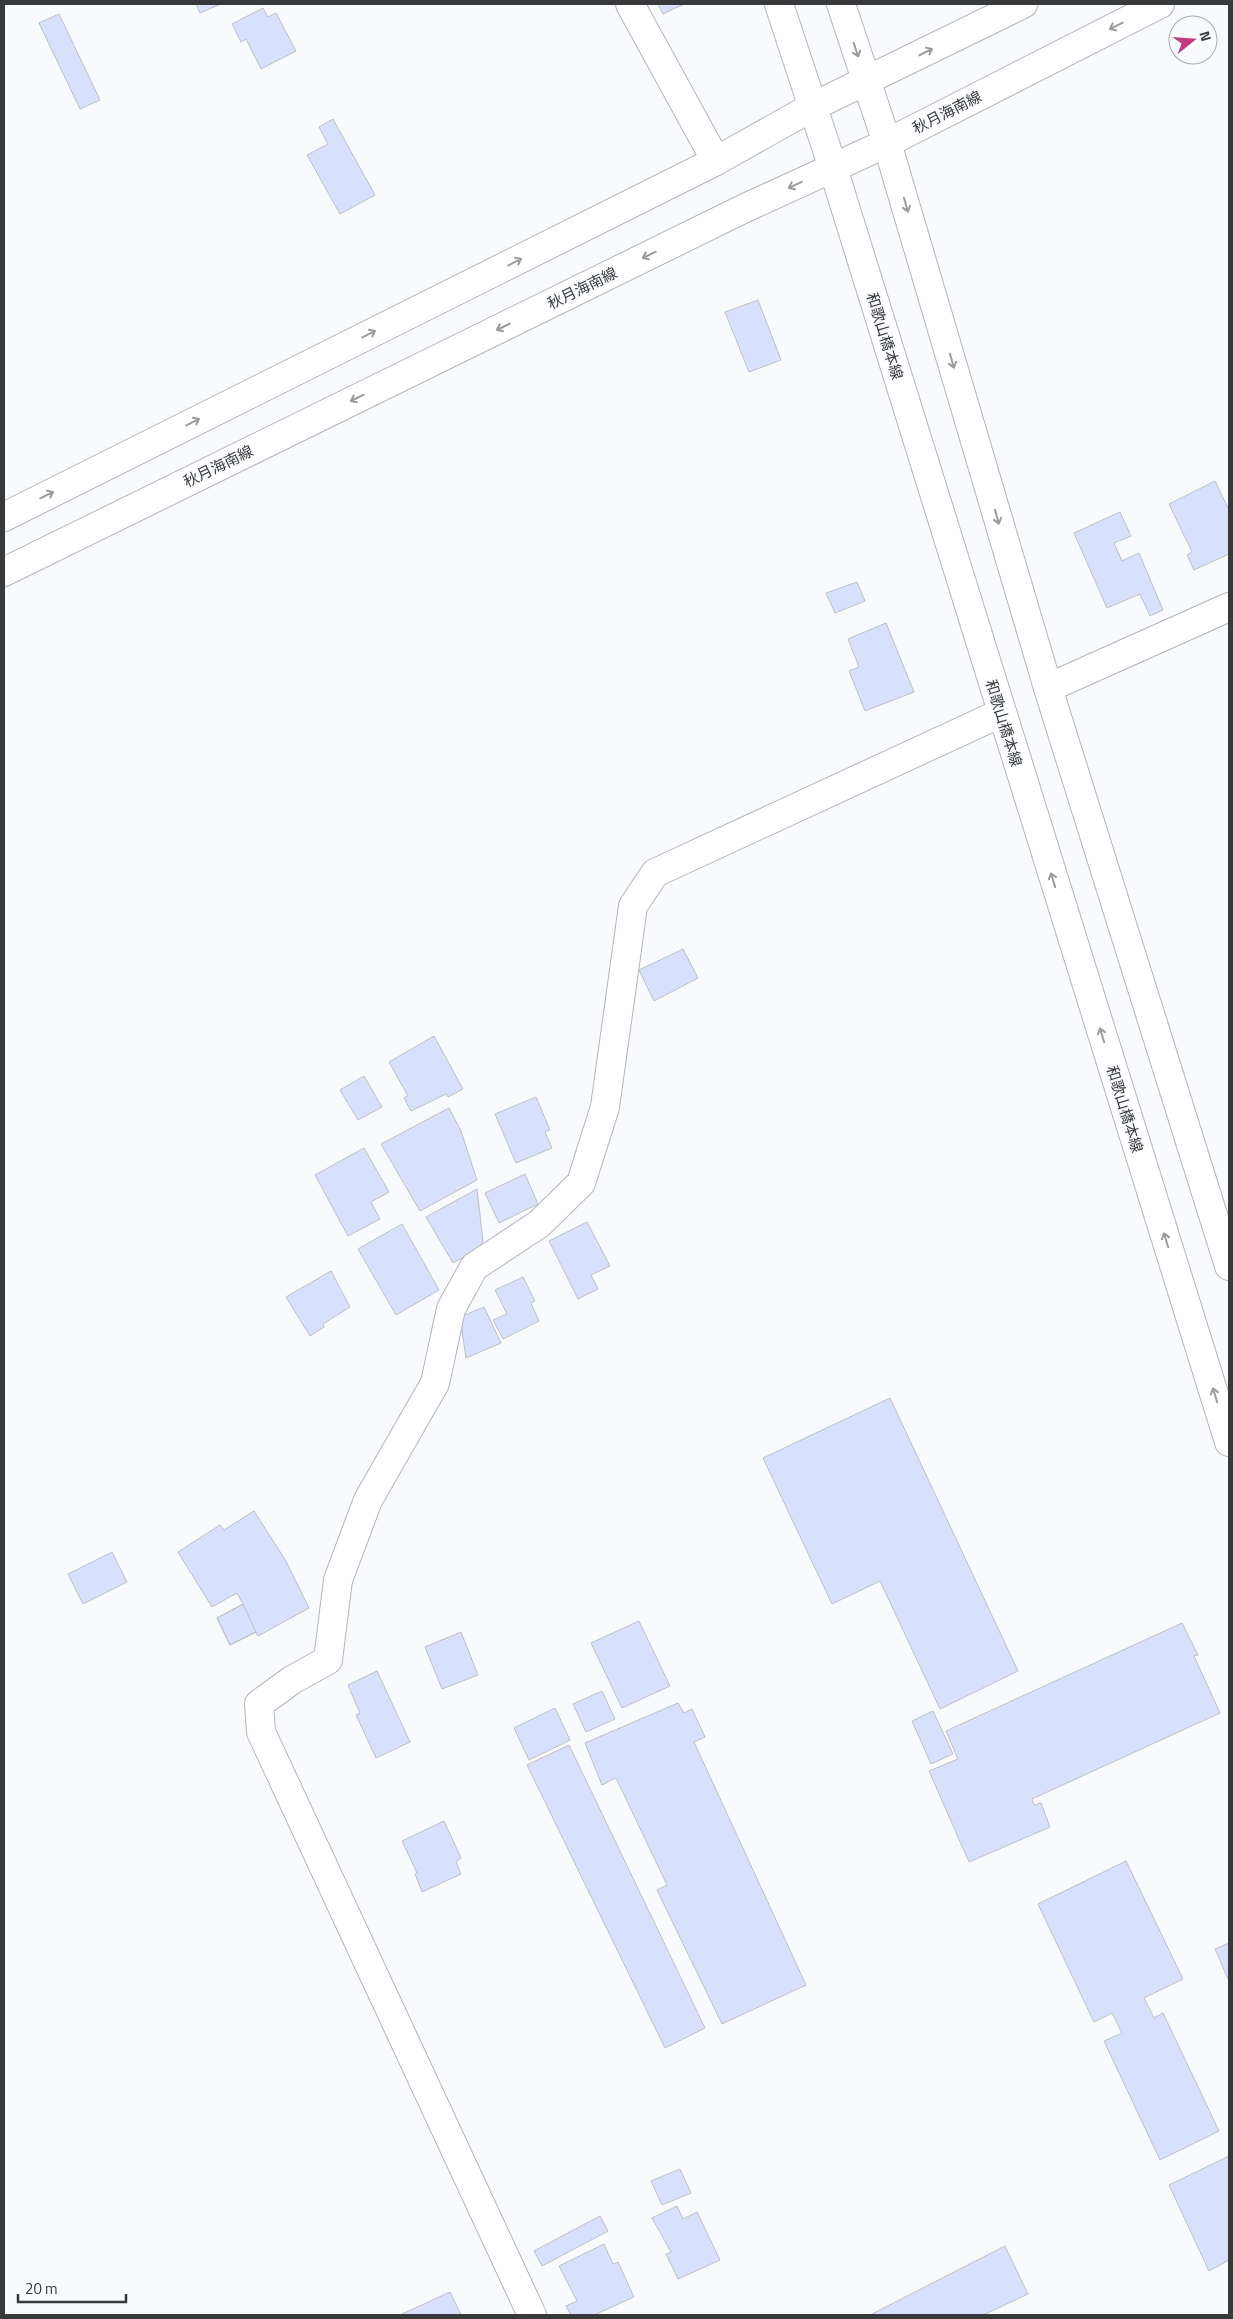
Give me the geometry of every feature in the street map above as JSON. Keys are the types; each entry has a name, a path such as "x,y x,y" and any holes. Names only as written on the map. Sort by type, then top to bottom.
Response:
{"main road":[{"path":"630,4 716,161"},
{"name":"和歌山橋本線","path":"779,4 833,168 1229,1442"},
{"path":"841,4 887,142 1048,688 1229,1266"},
{"path":"4,517 716,161 812,107 1022,4"},
{"name":"秋月海南線","path":"4,572 744,209 887,142 1160,4"},
{"path":"1048,688 1229,607"},
{"path":"532,2315 261,1732 260,1704 292,1680 328,1660 338,1580 368,1500 435,1383 451,1309 474,1268 539,1224 581,1182 605,1107 633,906 655,873 1001,713"}],"building":[{"path":"196,4 221,4 200,13"},
{"path":"658,4 684,4 663,14"},
{"path":"263,8 268,17 276,13 296,51 261,69 246,39 241,42 232,24"},
{"path":"59,14 100,100 80,109 39,23"},
{"path":"333,119 375,195 340,214 307,155 328,144 319,127"},
{"path":"758,300 781,360 749,372 725,312"},
{"path":"1215,481 1229,510 1229,554 1194,570 1187,555 1192,552 1169,504"},
{"path":"1120,512 1131,536 1114,543 1122,561 1139,553 1163,610 1150,616 1140,594 1107,608 1074,533"},
{"path":"857,582 865,601 835,613 826,593"},
{"path":"886,623 914,692 865,711 849,671 859,667 848,639"},
{"path":"683,949 698,978 654,1001 639,970"},
{"path":"434,1036 463,1089 448,1097 446,1094 411,1111 404,1098 408,1096 389,1062"},
{"path":"364,1076 382,1107 358,1120 340,1090"},
{"path":"536,1097 550,1130 545,1132 552,1148 516,1163 495,1114"},
{"path":"449,1108 461,1131 477,1180 420,1211 381,1144"},
{"path":"364,1148 389,1192 371,1202 380,1219 348,1236 315,1175"},
{"path":"525,1174 538,1204 499,1223 485,1193"},
{"path":"477,1189 483,1241 478,1249 453,1263 426,1217"},
{"path":"587,1222 610,1266 591,1275 598,1289 578,1299 549,1241"},
{"path":"402,1224 439,1290 396,1315 358,1249"},
{"path":"331,1271 350,1307 323,1324 324,1327 310,1336 286,1297"},
{"path":"523,1277 535,1301 531,1303 539,1321 503,1339 493,1320 507,1314 495,1290"},
{"path":"484,1307 501,1343 466,1358 460,1317"},
{"path":"890,1398 1018,1671 940,1709 880,1581 832,1604 763,1458"},
{"path":"254,1511 286,1561 309,1608 258,1636 256,1632 230,1645 217,1618 243,1604 237,1593 212,1607 178,1552 220,1525 224,1530"},
{"path":"112,1552 127,1582 83,1604 68,1574"},
{"path":"243,1604 256,1632 230,1645 217,1618"},
{"path":"639,1621 670,1686 622,1708 591,1643"},
{"path":"1182,1623 1198,1655 1194,1656 1220,1713 1032,1799 1034,1805 1041,1803 1050,1827 969,1862 929,1771 958,1759 946,1731"},
{"path":"461,1632 478,1675 442,1689 425,1647"},
{"path":"377,1671 410,1742 376,1758 356,1715 360,1713 348,1685"},
{"path":"602,1691 615,1719 586,1732 573,1704"},
{"path":"678,1703 684,1713 692,1709 705,1737 694,1742 806,1985 722,2024 657,1890 667,1885 616,1778 602,1785 585,1743"},
{"path":"555,1708 570,1740 529,1760 514,1728"},
{"path":"933,1711 953,1754 931,1764 912,1721"},
{"path":"569,1745 705,2028 665,2048 527,1765"},
{"path":"444,1821 461,1858 456,1862 461,1874 422,1892 415,1874 417,1873 402,1841"},
{"path":"1126,1861 1183,1979 1144,1998 1154,2018 1163,2013 1219,2131 1160,2160 1104,2041 1122,2033 1112,2013 1094,2022 1038,1904"},
{"path":"1229,1943 1229,1981 1215,1949"},
{"path":"1229,2156 1229,2260 1209,2271 1169,2185"},
{"path":"680,2169 691,2193 662,2205 651,2181"},
{"path":"677,2206 683,2219 697,2212 720,2260 678,2279 666,2254 671,2252 652,2218"},
{"path":"600,2216 608,2231 542,2266 534,2251"},
{"path":"604,2244 613,2264 618,2262 634,2297 594,2315 571,2315 566,2306 577,2301 559,2266"},
{"path":"1005,2246 1028,2294 983,2315 870,2315"},
{"path":"450,2292 461,2315 400,2315"}]}
